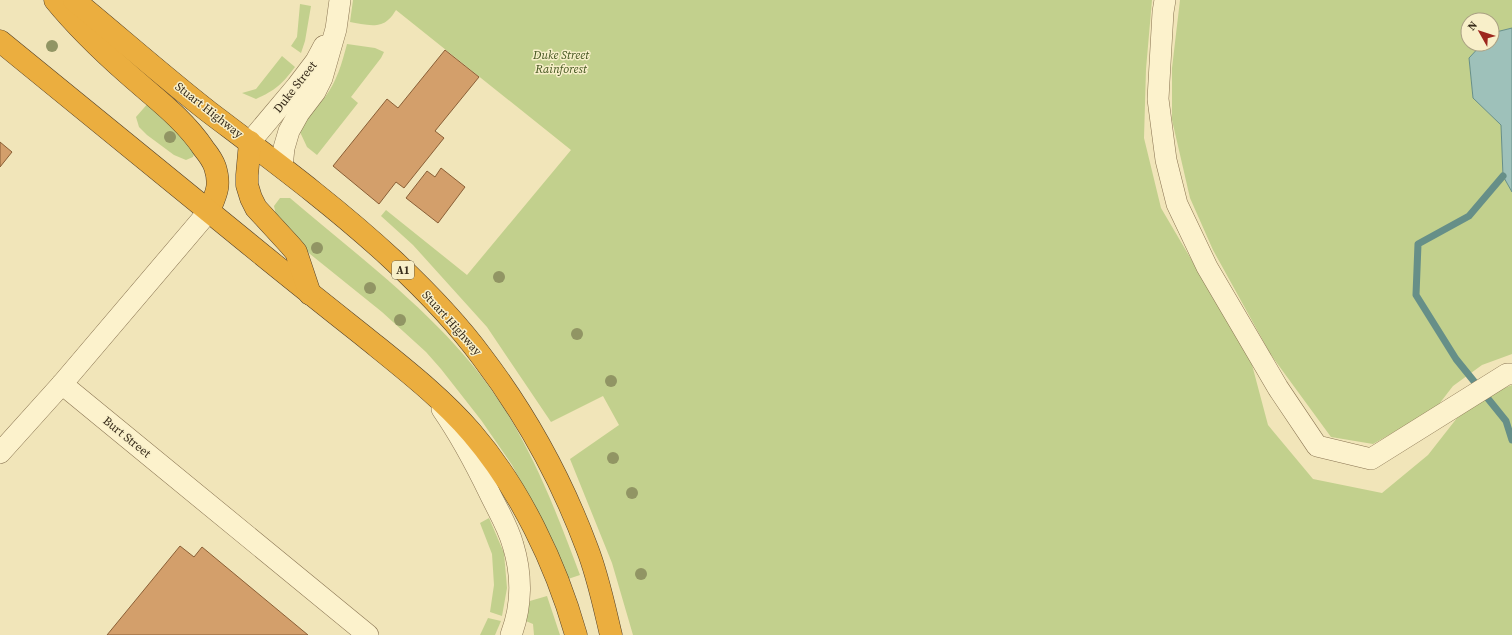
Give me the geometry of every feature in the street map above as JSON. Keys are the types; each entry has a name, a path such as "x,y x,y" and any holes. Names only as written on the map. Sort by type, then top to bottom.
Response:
{"highway":[{"path":"55,0 93,41 192,131 214,166 217,177 218,190 209,211"},
{"name":"Stuart Highway","path":"74,0 208,111 282,167 332,208 393,260 458,327 482,357 514,403 543,452 572,511 588,549 611,635"},
{"path":"0,41 427,388 472,432 502,473 549,558 561,586 576,635"},
{"path":"250,142 247,185 251,198 256,208 296,252 310,294"}],"street":[{"name":"Duke Street","path":"282,167 284,148 289,131 299,113 320,84 336,29 340,0"},
{"path":"1165,0 1162,25 1158,99 1166,160 1177,204 1207,267 1278,388 1318,446 1371,459 1510,374"},
{"name":"Duke Street","path":"250,142 304,77 336,29"},
{"path":"0,453 62,384 209,211"},
{"name":"Burt Street","path":"62,384 368,635"},
{"path":"427,388 453,425 465,446 513,544 518,569 520,596 517,617 511,635"}],"green space":[{"name":"Duke Street Rainforest","path":"353,0 1152,0 1146,69 1144,138 1161,208 1251,361 1268,425 1313,479 1382,493 1428,455 1457,418 1497,391 1512,385 1512,635 633,635 612,563 570,459 619,425 603,396 551,422 487,327 413,245 381,216 386,210 467,275 571,150 396,10 384,23 370,25 350,22"},
{"path":"1180,0 1512,0 1512,28 1500,31 1500,12 1460,12 1460,52 1475,52 1469,58 1473,98 1501,125 1503,176 1512,192 1512,354 1482,365 1453,386 1436,408 1373,444 1331,437 1271,355 1213,250 1190,198 1172,120 1172,68"},
{"path":"300,4 311,6 305,41 301,53 291,46 297,37"},
{"path":"347,44 375,48 384,52 351,97 358,103 317,155 307,147 300,132 302,126 333,85"},
{"path":"282,56 295,67 282,82 269,93 256,99 242,93 256,89"},
{"path":"150,101 195,151 193,157 186,160 174,155 147,135 139,127 136,117"},
{"path":"280,198 290,198 406,296 459,350 483,379 517,429 527,449 555,512 580,575 568,579 555,545 512,465 481,420 441,369 426,352 382,312 310,254 276,215 274,206"},
{"path":"489,518 504,553 507,588 502,616 490,612 494,585 492,554 480,523"},
{"path":"547,596 560,635 534,635 533,624 521,619 523,603"},
{"path":"488,618 501,621 495,635 480,635"}],"water":[{"path":"1512,28 1512,192 1503,176 1501,125 1473,98 1469,58 1475,52 1500,52 1500,31"}],"building":[{"path":"445,50 479,77 435,131 444,138 404,188 396,182 379,204 333,166 387,99 398,108"},
{"path":"0,142 12,152 0,167"},
{"path":"441,168 465,187 438,223 406,198 427,171 435,177"},
{"path":"180,546 194,557 202,547 308,635 107,635"}],"waterway":[{"path":"1503,176 1469,216 1418,244 1416,295 1456,359 1506,421 1512,440"}]}
